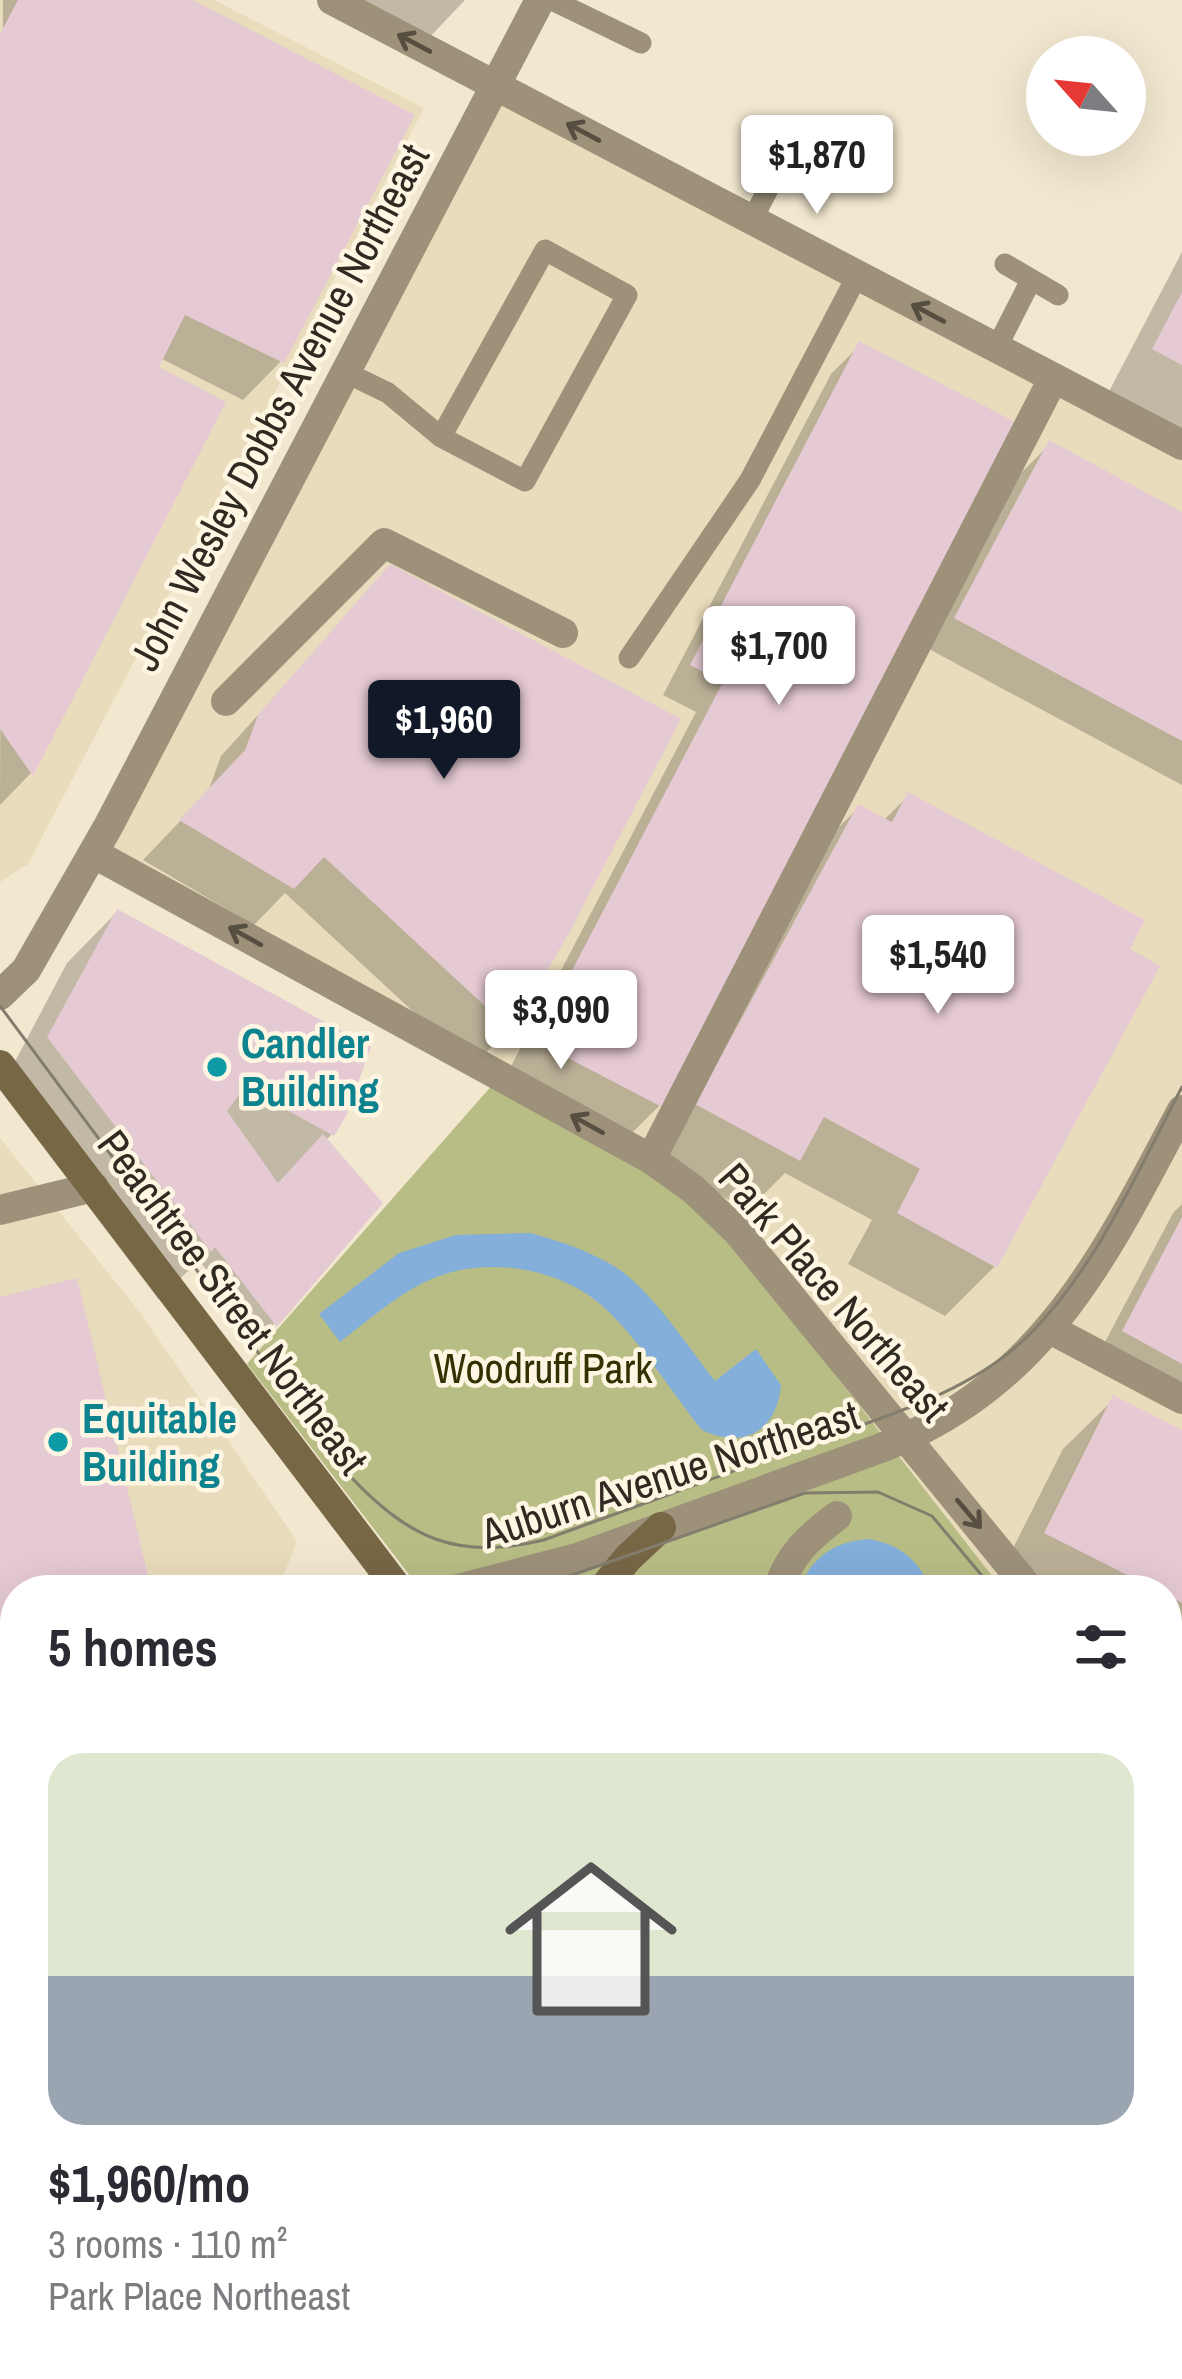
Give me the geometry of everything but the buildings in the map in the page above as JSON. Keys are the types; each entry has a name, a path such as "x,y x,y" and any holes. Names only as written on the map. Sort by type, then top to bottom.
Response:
{"main road":[{"name":"Peachtree Street Northeast","path":"0,1065 387,1575"},
{"path":"614,1575 661,1528"}],"street":[{"path":"332,0 1182,446"},
{"name":"John Wesley Dobbs Avenue Northeast","path":"0,995 26,970 93,853 540,0"},
{"path":"651,1159 1053,379"},
{"path":"226,701 385,543 563,633"},
{"name":"Park Place Northeast","path":"93,853 651,1159 693,1190 738,1232 1018,1575"},
{"name":"Auburn Avenue Northeast","path":"512,1575 577,1558 907,1438 983,1393 1050,1329 1102,1260 1182,1110"},
{"path":"0,1210 94,1187"},
{"path":"1050,1329 1182,1399"},
{"path":"783,1575 803,1542 836,1516"}],"lane":[{"path":"552,0 641,43"},
{"path":"752,220 801,126"},
{"path":"345,372 388,393 440,437 525,481 627,295 545,250 440,437"},
{"path":"1005,264 1058,295"},
{"path":"629,658 750,480 857,276"},
{"path":"996,349 1031,280"}],"shaded area":[{"path":"0,0 214,0 424,108 28,864 0,882"},
{"path":"500,71 1182,441 1182,1575 409,1575 247,1364 509,1066 100,850"},
{"path":"0,1138 142,1315 297,1541 284,1575 0,1575"}],"green space":[{"name":"Woodruff Park","path":"509,1066 707,1210 991,1575 409,1575 247,1364"}],"water":[{"path":"531,1233 586,1252 630,1278 657,1305 715,1381 756,1349 781,1385 765,1425 732,1438 702,1430 611,1314 592,1298 547,1275 496,1267 446,1274 401,1296 340,1342 319,1314 399,1253 456,1235"},
{"path":"868,1539 890,1545 907,1555 924,1575 807,1575 825,1553"}],"tram line":[{"path":"0,1006 350,1476 393,1516 415,1529 437,1540 486,1548 544,1540 897,1412 981,1373 1029,1335 1076,1279 1182,1087"},
{"path":"573,1575 805,1493 878,1492 932,1516 981,1575"}],"place":[{"name":"Candler Building","path":"217,1067"},
{"name":"Equitable Building","path":"58,1442"}]}
